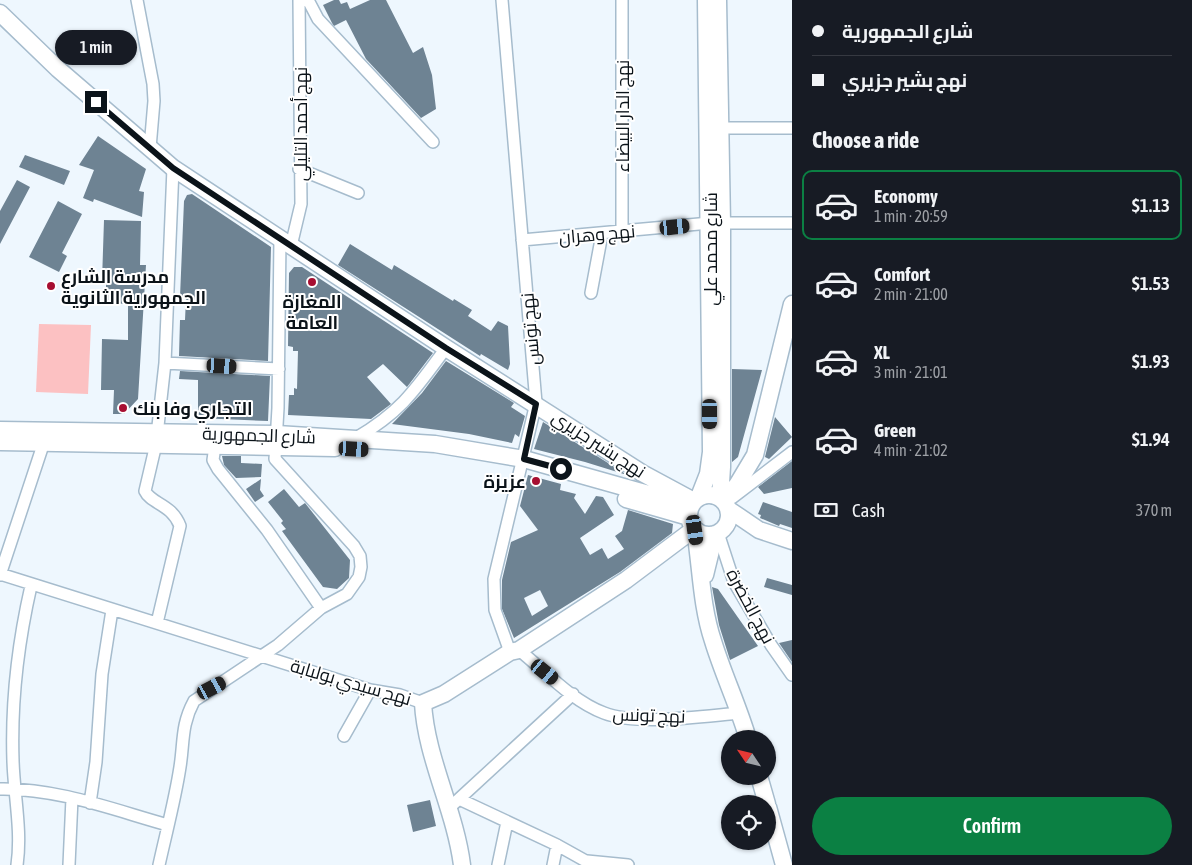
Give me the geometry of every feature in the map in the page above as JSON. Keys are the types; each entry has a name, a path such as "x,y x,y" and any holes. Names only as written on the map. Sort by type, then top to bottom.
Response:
{"street":[{"path":"137,0 154,101 150,148"},
{"name":"نهج أحمد التليلي","path":"276,441 285,242 301,204 299,169 299,0"},
{"path":"308,0 318,19 434,142"},
{"name":"نهج تونس","path":"502,0 536,404 494,579 495,610 514,651 596,709 615,716 657,718 741,713"},
{"name":"نهج الدار البيضاء","path":"622,0 622,232"},
{"name":"شارع محمد علي","path":"706,0 716,223 724,503"},
{"name":"شارع محمد علي","path":"694,513 708,474 711,452 720,128 718,0"},
{"name":"نهج بشير جزيري","path":"0,13 58,69 173,168 446,348 642,472 694,513"},
{"path":"720,128 792,128"},
{"path":"157,623 180,526 173,512 146,493 157,438 165,364 173,168"},
{"path":"299,169 358,193"},
{"name":"نهج وهران","path":"522,240 716,223 792,223"},
{"path":"591,293 602,234"},
{"path":"703,584 718,533 728,520 724,503 755,455 792,304"},
{"path":"356,438 378,425 407,400 446,348"},
{"path":"165,364 279,368"},
{"name":"شارع الجمهورية","path":"0,430 157,438 276,441 328,448 441,454 523,463"},
{"name":"شارع الجمهورية","path":"0,442 157,438 215,446 276,441 356,438 435,444 523,463 694,513"},
{"path":"159,865 180,766 182,736 186,715 194,701 262,656 321,608 347,594 354,586 361,566 360,556 348,540 278,464 274,454 276,441"},
{"path":"0,575 44,442"},
{"path":"215,446 213,460 218,469 267,530 321,608"},
{"path":"724,503 792,452"},
{"path":"746,730 741,713 712,640 706,610 694,513 706,495 724,503 759,530 792,541"},
{"path":"694,513 708,535 759,530"},
{"name":"نهج سيدي بولبابة","path":"0,575 370,690 400,695 423,703 444,694 626,580 694,513"},
{"name":"نهج الخضرة","path":"718,533 734,582 771,645 792,675"},
{"path":"17,865 13,726 21,630 31,586"},
{"path":"90,803 96,762 102,674 112,610"},
{"path":"344,736 370,690"},
{"path":"454,803 573,694"},
{"path":"423,703 424,722 454,803 462,865"},
{"path":"0,789 15,789 72,798 168,825"},
{"path":"69,865 72,798"},
{"path":"454,803 507,822 557,845 590,863 628,865"},
{"path":"498,865 507,822"},
{"path":"776,837 784,865"},
{"path":"553,865 557,845"}],"shaded area":[{"path":"39,324 91,325 88,394 36,392"}],"building":[{"path":"339,0 341,4 347,2 350,9 370,0 386,0 413,53 423,47 432,75 436,109 421,118 366,59 346,20 334,26 323,5"},
{"path":"98,136 146,169 139,191 144,192 142,217 94,199 93,202 83,198 94,170 79,165"},
{"path":"25,155 70,171 64,185 19,167"},
{"path":"17,180 30,187 0,244 0,211"},
{"path":"192,194 271,247 268,361 179,356 180,320 185,320 186,298 180,297 184,201 187,195"},
{"path":"58,201 82,214 62,253 67,256 59,272 29,257"},
{"path":"104,220 141,221 140,265 146,265 138,399 124,414 113,414 114,390 101,390 102,339 128,340 128,304 106,303 106,281 102,281"},
{"path":"350,244 392,270 394,265 453,301 454,299 472,310 468,316 491,331 498,321 508,326 510,364 508,370 481,354 480,356 338,265"},
{"path":"294,267 302,267 433,353 407,387 383,364 367,377 391,404 371,419 288,415 289,395 294,395 294,388 297,389 298,351 293,351 293,347 288,346 289,273"},
{"path":"446,361 514,403 511,407 525,416 519,437 515,434 512,443 469,434 392,424 422,393"},
{"path":"732,369 762,370 738,457 732,462"},
{"path":"180,371 270,376 268,421 198,418 198,380 179,379"},
{"path":"775,417 792,437 769,459 765,457"},
{"path":"543,422 627,475 534,449"},
{"path":"222,456 241,456 241,463 262,464 261,477 236,478 224,465"},
{"path":"792,461 792,488 764,494 758,487"},
{"path":"528,475 561,484 560,490 576,494 574,498 585,514 596,496 603,497 614,515 580,538 590,555 602,548 608,559 624,549 615,536 622,531 628,510 673,524 672,533 620,572 514,638 502,609 502,580 511,542 538,530 520,506","holes":["540,590 548,606 532,616 524,598"]},
{"path":"261,479 260,490 264,496 255,502 246,489"},
{"path":"284,489 299,507 305,503 350,560 349,578 337,589 323,587 282,531 286,529 281,523 283,521 268,502"},
{"path":"763,502 792,512 792,528 780,524 779,526 760,518 761,515 758,514"},
{"path":"767,578 792,585 792,595 764,587"},
{"path":"712,587 718,589 758,646 730,660 719,625"},
{"path":"792,640 792,662 779,643"},
{"path":"430,800 436,826 413,832 407,805"}],"place":[{"name":"المغازة العامة","path":"312,282"},
{"name":"مدرسة الشارع الجمهورية الثانوية","path":"51,286"},
{"name":"التجاري وفا بنك","path":"123,408"},
{"name":"عزيزة","path":"536,481"}],"route":[{"path":"96,102 173,168 446,348 536,404 524,459 561,469"}]}
